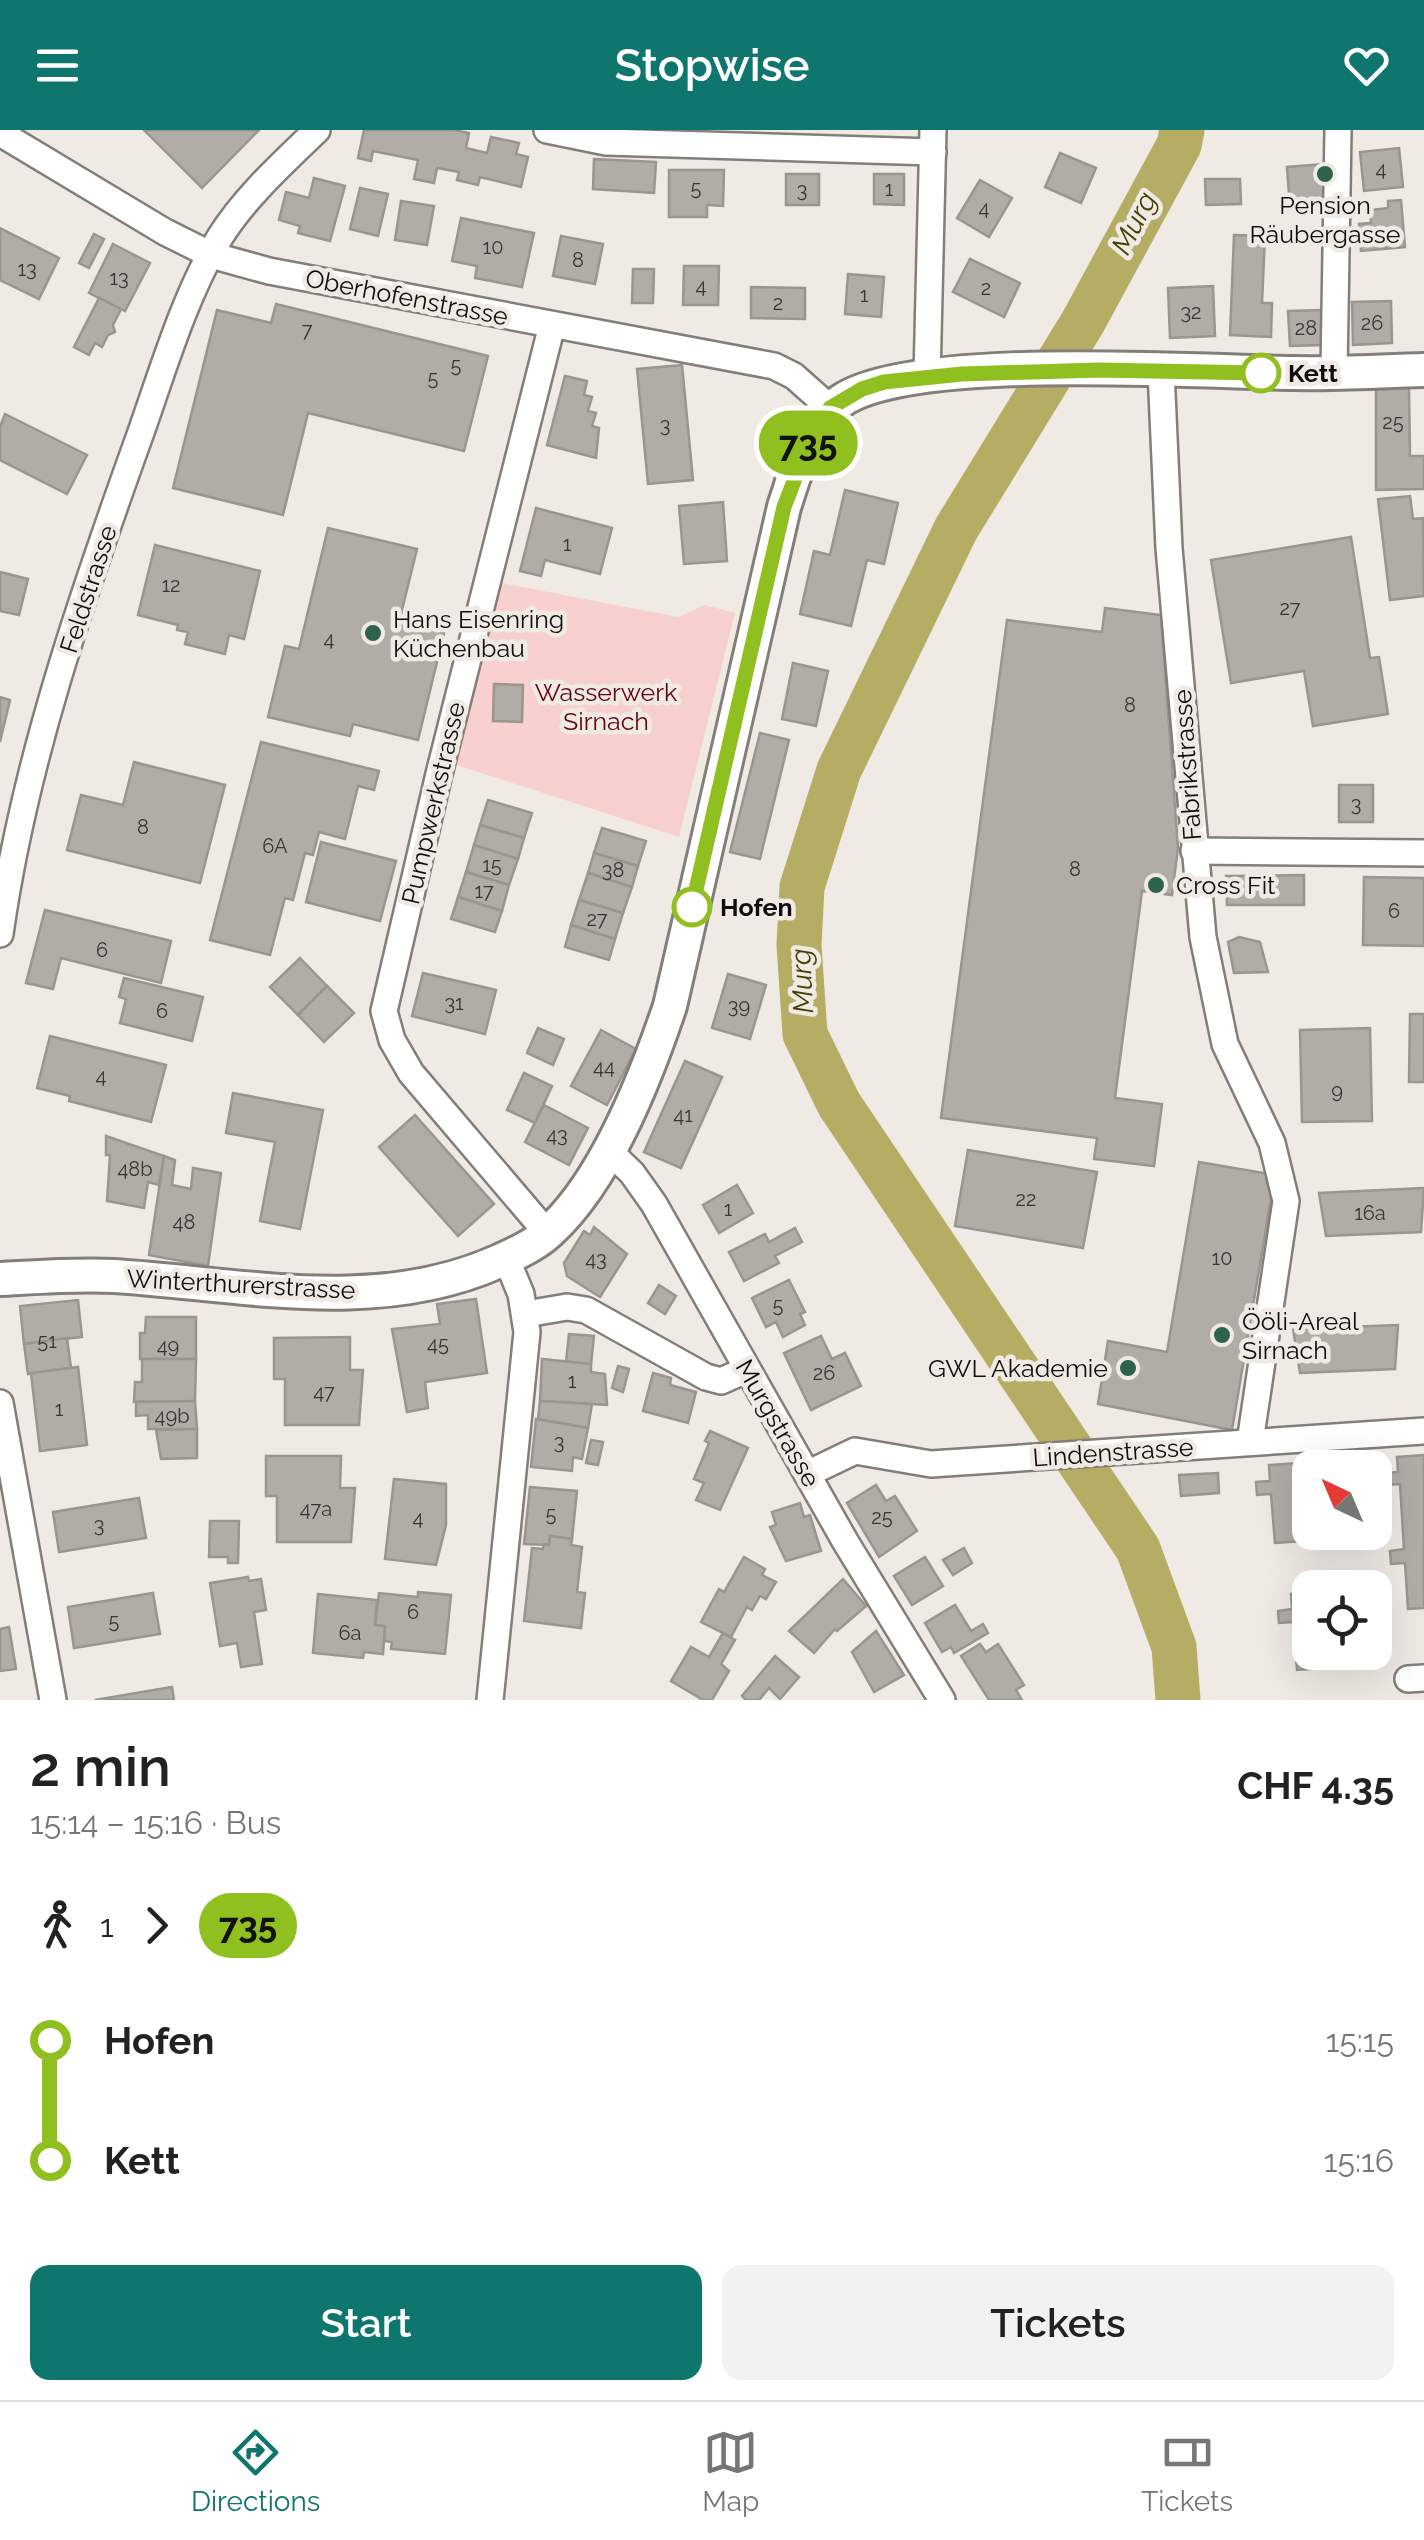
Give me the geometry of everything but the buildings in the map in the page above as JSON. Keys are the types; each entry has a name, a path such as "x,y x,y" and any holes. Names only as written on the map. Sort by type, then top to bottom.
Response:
{"street":[{"name":"Feldstrasse","path":"0,934 28,798 93,568 168,356 211,255 235,217 317,130"},
{"path":"547,130 606,142 933,141 927,378"},
{"path":"1334,372 1338,130"},
{"name":"Oberhofenstrasse","path":"0,133 211,255 270,270 774,366 794,376 830,408"},
{"name":"Pumpwerkstrasse","path":"548,1234 411,1073 392,1040 384,1011 552,325"},
{"path":"830,408 872,384 996,372 1424,370"},
{"name":"Fabrikstrasse","path":"1160,371 1170,548 1206,955 1220,1026 1246,1093 1272,1142 1286,1201 1250,1442"},
{"name":"Winterthurerstrasse","path":"0,1279 114,1276 352,1293 442,1281 506,1258 548,1234 586,1188 655,1050 670,1006 784,507 809,442 830,408"},
{"path":"1194,851 1424,853"},
{"name":"Murgstrasse","path":"608,1150 632,1173 654,1204 746,1370 942,1700"},
{"path":"490,1700 526,1314 506,1258"},
{"path":"526,1314 567,1307 586,1310 706,1377 721,1381 746,1370"},
{"path":"0,1403 53,1700"},
{"name":"Lindenstrasse","path":"807,1474 856,1451 930,1464 1424,1431"}],"green space":[{"name":"Wasserwerk Sirnach","path":"501,583 678,617 705,605 735,613 679,837 454,764"}],"waterway":[{"name":"Murg","path":"1178,1700 1174,1647 1138,1549 839,1104 805,1034 799,945 802,887 839,770 956,529 1083,322 1179,145 1182,130"}],"bus line":[{"name":"735","path":"692,907 784,507 809,442 830,408 862,389 884,382 962,374 1098,370 1261,373"}],"place":[{"name":"Pension Räubergasse","path":"1325,174"},
{"name":"Kett","path":"1261,373"},
{"name":"Hans Eisenring Küchenbau","path":"373,633"},
{"name":"Cross Fit","path":"1156,885"},
{"name":"Hofen","path":"692,907"},
{"name":"Ööli-Areal Sirnach","path":"1222,1335"},
{"name":"GWL Akademie","path":"1128,1368"}]}
